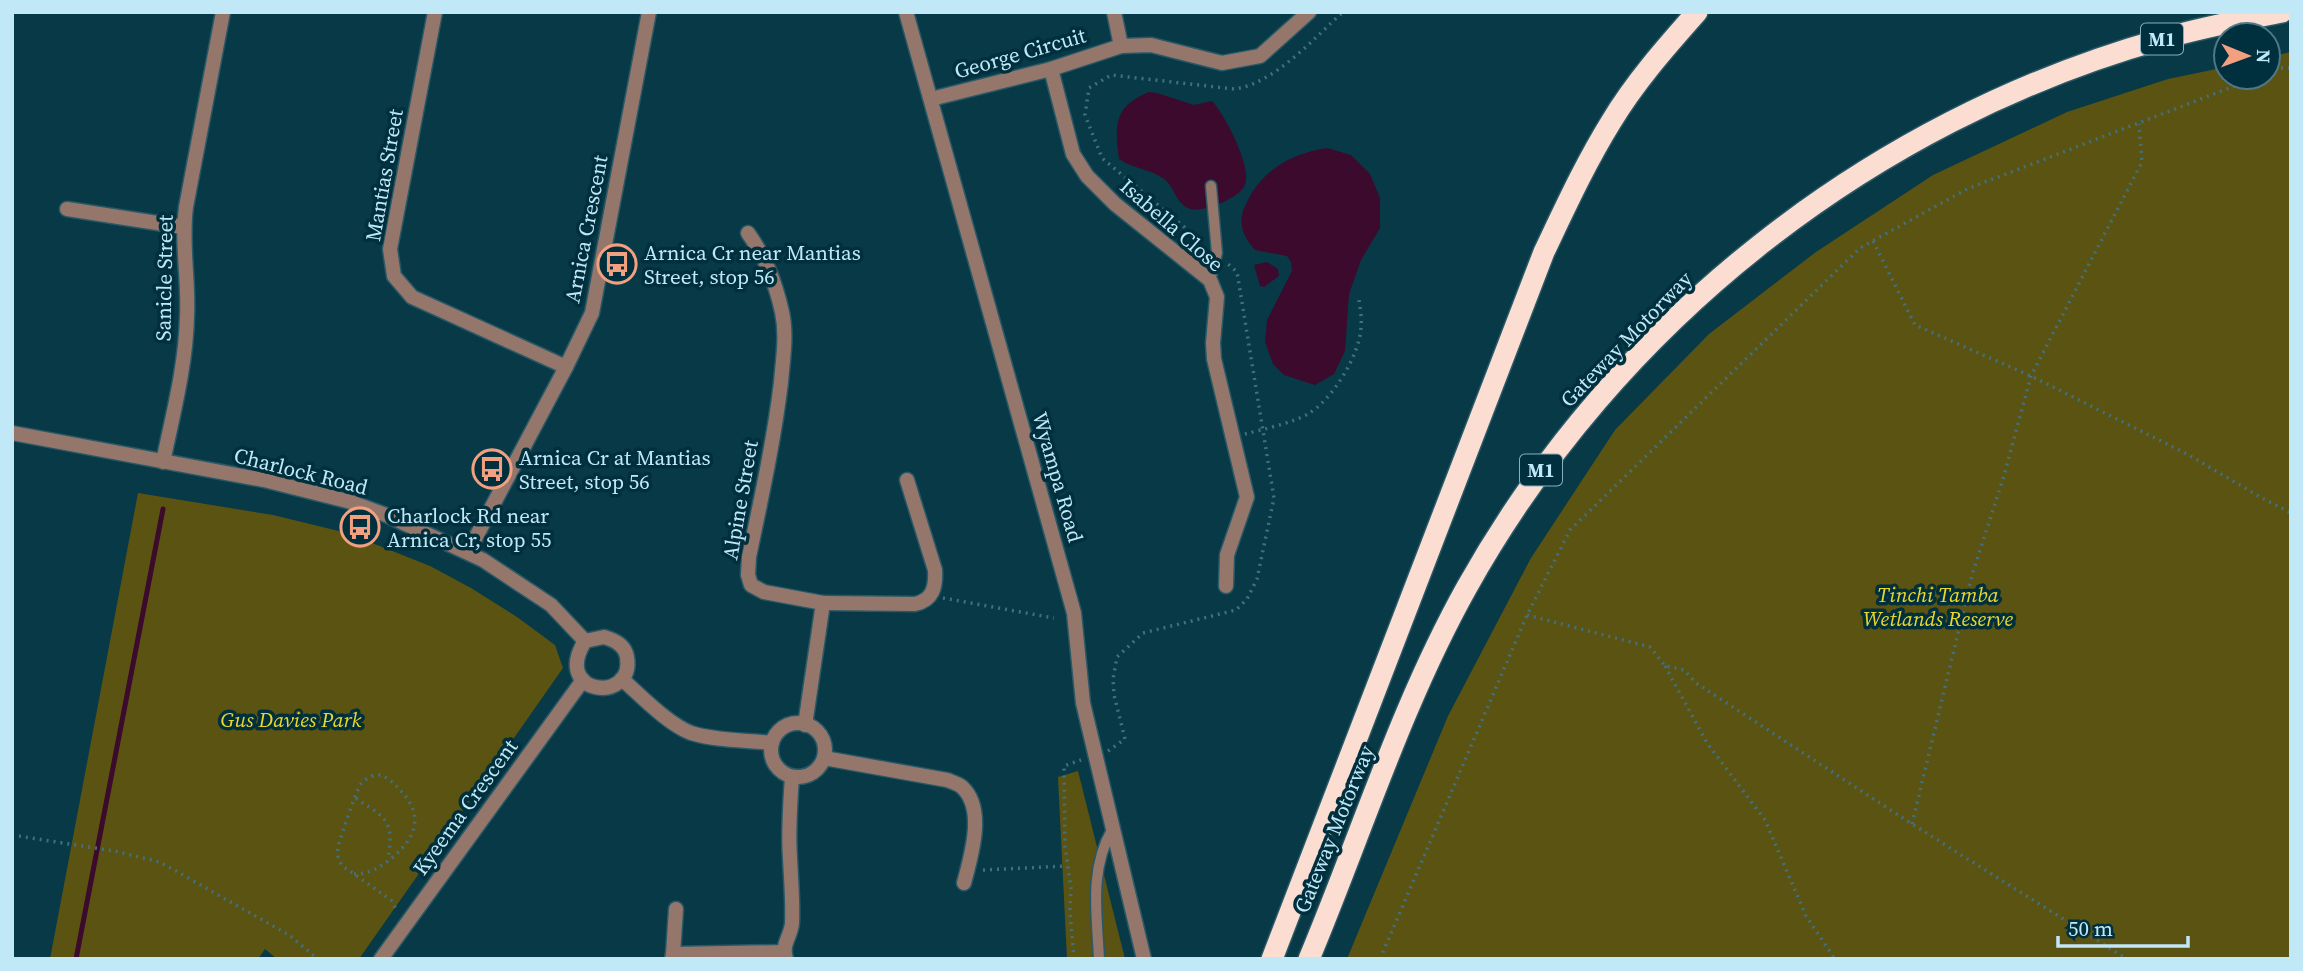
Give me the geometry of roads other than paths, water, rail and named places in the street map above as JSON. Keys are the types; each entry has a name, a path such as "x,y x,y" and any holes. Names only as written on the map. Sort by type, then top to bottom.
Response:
{"highway":[{"name":"Gateway Motorway","path":"1272,959 1544,252 1576,183 1612,120 1659,55 1697,12"},
{"name":"Gateway Motorway","path":"1309,959 1414,694 1438,641 1497,534 1543,468 1624,370 1663,329 1713,283 1821,198 1878,162 1952,122 2046,79 2159,39 2282,12"}],"street":[{"name":"Sanicle Street","path":"163,461 186,345 188,313 183,227 223,12"},
{"name":"Mantias Street","path":"435,12 390,249 394,276 412,297 566,367"},
{"name":"Arnica Crescent","path":"468,552 592,313 649,12"},
{"name":"Wyampa Road","path":"906,12 1074,614 1083,703 1144,959"},
{"path":"1114,12 1121,46"},
{"name":"George Circuit","path":"931,99 1051,69 1121,46 1151,46 1222,63 1260,56 1309,12"},
{"name":"Isabella Close","path":"1051,69 1073,154 1087,176 1115,204 1210,280 1217,297 1214,359 1247,497 1227,555 1226,586"},
{"path":"67,209 183,227"},
{"name":"Alpine Street","path":"748,233 771,272 782,313 785,338 777,418 748,575 751,585 764,592 823,603"},
{"name":"Charlock Road","path":"12,433 264,480 351,502 420,529 483,560 551,605 585,641"},
{"path":"805,724 823,603 915,604 922,603 931,595 936,583 935,570 907,480"},
{"path":"604,637 613,639 626,652 627,671 614,686 603,689 592,687 583,680 576,665 577,656 585,641 604,637"},
{"path":"622,679 671,721 690,732 729,740 772,743"},
{"name":"Kyeema Crescent","path":"381,959 583,680"},
{"path":"805,724 815,729 821,737 825,747 824,758 820,767 812,774 792,777 776,765 772,756 772,743 784,728 805,724"},
{"path":"824,758 947,780 961,786 971,799 975,813 965,876"},
{"path":"676,909 673,956 785,955 785,942 792,931 789,806 792,777"}],"lane":[{"path":"1210,280 1217,253 1211,186"},
{"path":"1099,959 1098,867 1103,846 1112,830"}],"waterway":[{"path":"76,959 163,509"}],"place":[{"name":"Arnica Cr near Mantias Street, stop 56","path":"617,264"},
{"name":"Arnica Cr at Mantias Street, stop 56","path":"492,469"},
{"name":"Charlock Rd near Arnica Cr, stop 55","path":"360,527"}],"park label":[{"name":"Tinchi Tamba Wetlands Reserve","path":"1938,606"},
{"name":"Gus Davies Park","path":"291,719"}]}
